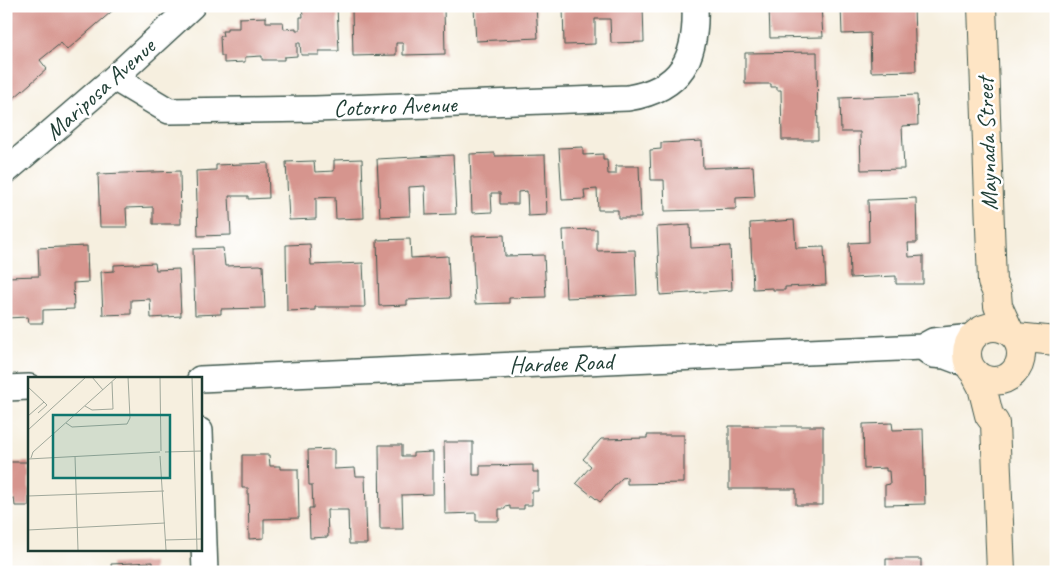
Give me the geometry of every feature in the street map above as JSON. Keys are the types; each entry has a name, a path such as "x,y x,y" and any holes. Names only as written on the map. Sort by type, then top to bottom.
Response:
{"street":[{"name":"Mariposa Avenue","path":"6,171 114,78 192,6"},
{"name":"Cotorro Avenue","path":"114,78 169,111 315,109 628,98 651,92 669,83 678,75 688,57 695,36 695,6"},
{"name":"Maynada Street","path":"982,6 992,282 997,293 998,306 1013,333"},
{"name":"Maynada Street","path":"976,334 983,319 986,293 992,282"},
{"path":"1001,572 995,423 989,415 982,387 967,357 967,348 976,334 991,326 1000,327 1013,333 1056,341"},
{"path":"995,423 1001,414 1006,391 1022,354 1021,345 1013,333"},
{"name":"Hardee Road","path":"201,379 922,347 933,341 976,334"},
{"name":"Hardee Road","path":"922,347 933,355 945,356 972,369"},
{"path":"972,369 981,378 989,381 999,381 1008,378 1015,370 1038,358 1056,353"},
{"path":"6,388 28,387"},
{"path":"201,458 205,572"}],"building":[{"path":"6,6 118,6 67,50 61,43 40,60 47,69 6,105"},
{"path":"302,6 337,6 339,51 319,51 319,55 301,55 300,43 297,43 297,56 284,57 284,60 262,60 262,56 245,57 245,62 224,63 224,56 221,56 220,36 223,36 222,31 227,31 227,28 239,28 239,18 266,17 266,22 283,22 284,29 296,28 296,30 300,30 300,17 303,17"},
{"path":"369,6 444,7 445,54 403,55 403,43 396,43 396,55 353,56 352,9 369,8"},
{"path":"536,6 538,38 476,41 474,7"},
{"path":"563,6 643,6 644,42 611,43 610,19 595,19 595,44 564,45"},
{"path":"769,6 821,6 823,37 770,38"},
{"path":"841,6 914,6 916,71 871,72 870,33 842,34"},
{"path":"1053,6 1056,6 1056,17 1053,17"},
{"path":"1053,37 1056,37 1056,71 1054,71"},
{"path":"817,52 818,140 782,140 781,90 777,90 777,87 771,87 771,84 745,84 745,53"},
{"path":"917,95 918,125 902,126 904,169 861,170 860,132 841,132 840,98"},
{"path":"702,141 703,168 753,166 755,197 736,198 736,209 665,211 664,180 651,180 650,150 661,149 661,143"},
{"path":"583,147 583,155 603,154 603,160 607,160 608,174 616,174 616,166 639,166 641,218 618,218 618,210 598,210 597,189 584,190 585,199 562,200 559,148"},
{"path":"495,153 495,156 545,155 547,215 528,216 527,191 518,192 518,204 500,204 500,193 491,193 492,212 472,213 470,154"},
{"path":"453,155 456,214 426,215 425,186 409,187 410,216 380,217 377,159"},
{"path":"362,159 364,218 336,219 335,197 316,198 316,219 289,220 286,162 314,161 315,172 334,171 334,160"},
{"path":"268,163 269,198 248,199 248,196 229,196 231,235 198,236 196,171 216,170 216,165"},
{"path":"180,171 181,224 153,224 153,207 126,208 127,227 100,227 98,174"},
{"path":"916,198 917,243 908,243 909,257 923,256 923,284 896,284 896,276 850,278 849,243 869,242 868,200"},
{"path":"794,220 796,248 824,247 826,285 785,287 785,290 773,290 773,288 753,289 750,223"},
{"path":"690,225 691,248 730,246 732,290 660,295 657,227"},
{"path":"597,229 597,251 635,250 637,295 566,298 563,230"},
{"path":"504,235 505,256 544,255 546,297 509,298 509,303 475,304 472,236"},
{"path":"410,239 411,258 448,256 450,298 407,300 407,305 379,306 377,240"},
{"path":"310,244 311,265 363,263 365,307 315,307 315,310 287,311 286,245"},
{"path":"87,246 88,282 73,283 74,309 43,310 43,323 29,323 28,317 6,318 6,277 39,276 38,248"},
{"path":"223,248 225,266 263,266 265,308 221,309 221,314 195,315 193,249"},
{"path":"155,263 156,270 179,269 181,316 151,318 150,299 131,300 131,314 103,315 101,272 114,271 114,265"},
{"path":"892,423 893,430 923,429 925,504 885,505 885,485 890,484 889,471 886,471 886,468 864,469 863,424"},
{"path":"729,426 823,426 823,505 796,505 796,489 729,489"},
{"path":"647,435 684,435 684,483 627,484 627,477 622,478 600,502 576,483 591,466 583,459 601,439 647,438"},
{"path":"444,442 473,442 473,475 480,475 480,466 533,465 533,472 538,472 538,491 532,491 532,505 524,505 524,509 510,509 510,506 505,507 505,509 499,509 499,521 476,521 476,513 445,514"},
{"path":"379,445 402,445 402,456 413,456 413,453 433,452 433,494 402,495 403,529 380,529"},
{"path":"334,449 334,469 355,468 356,476 365,476 367,544 349,544 348,510 327,510 328,537 310,538 309,508 313,508 312,485 309,485 308,450"},
{"path":"242,455 269,455 270,466 280,466 280,469 298,469 299,518 264,519 264,538 249,539 248,488 242,488"},
{"path":"6,462 28,462 28,506 15,506 14,498 7,499"},
{"path":"886,559 921,559 921,572 886,572"},
{"path":"153,562 153,572 112,572 111,564"},
{"path":"648,568 682,569 682,572 648,572"},
{"path":"630,569 630,572 604,572 604,570"}]}
